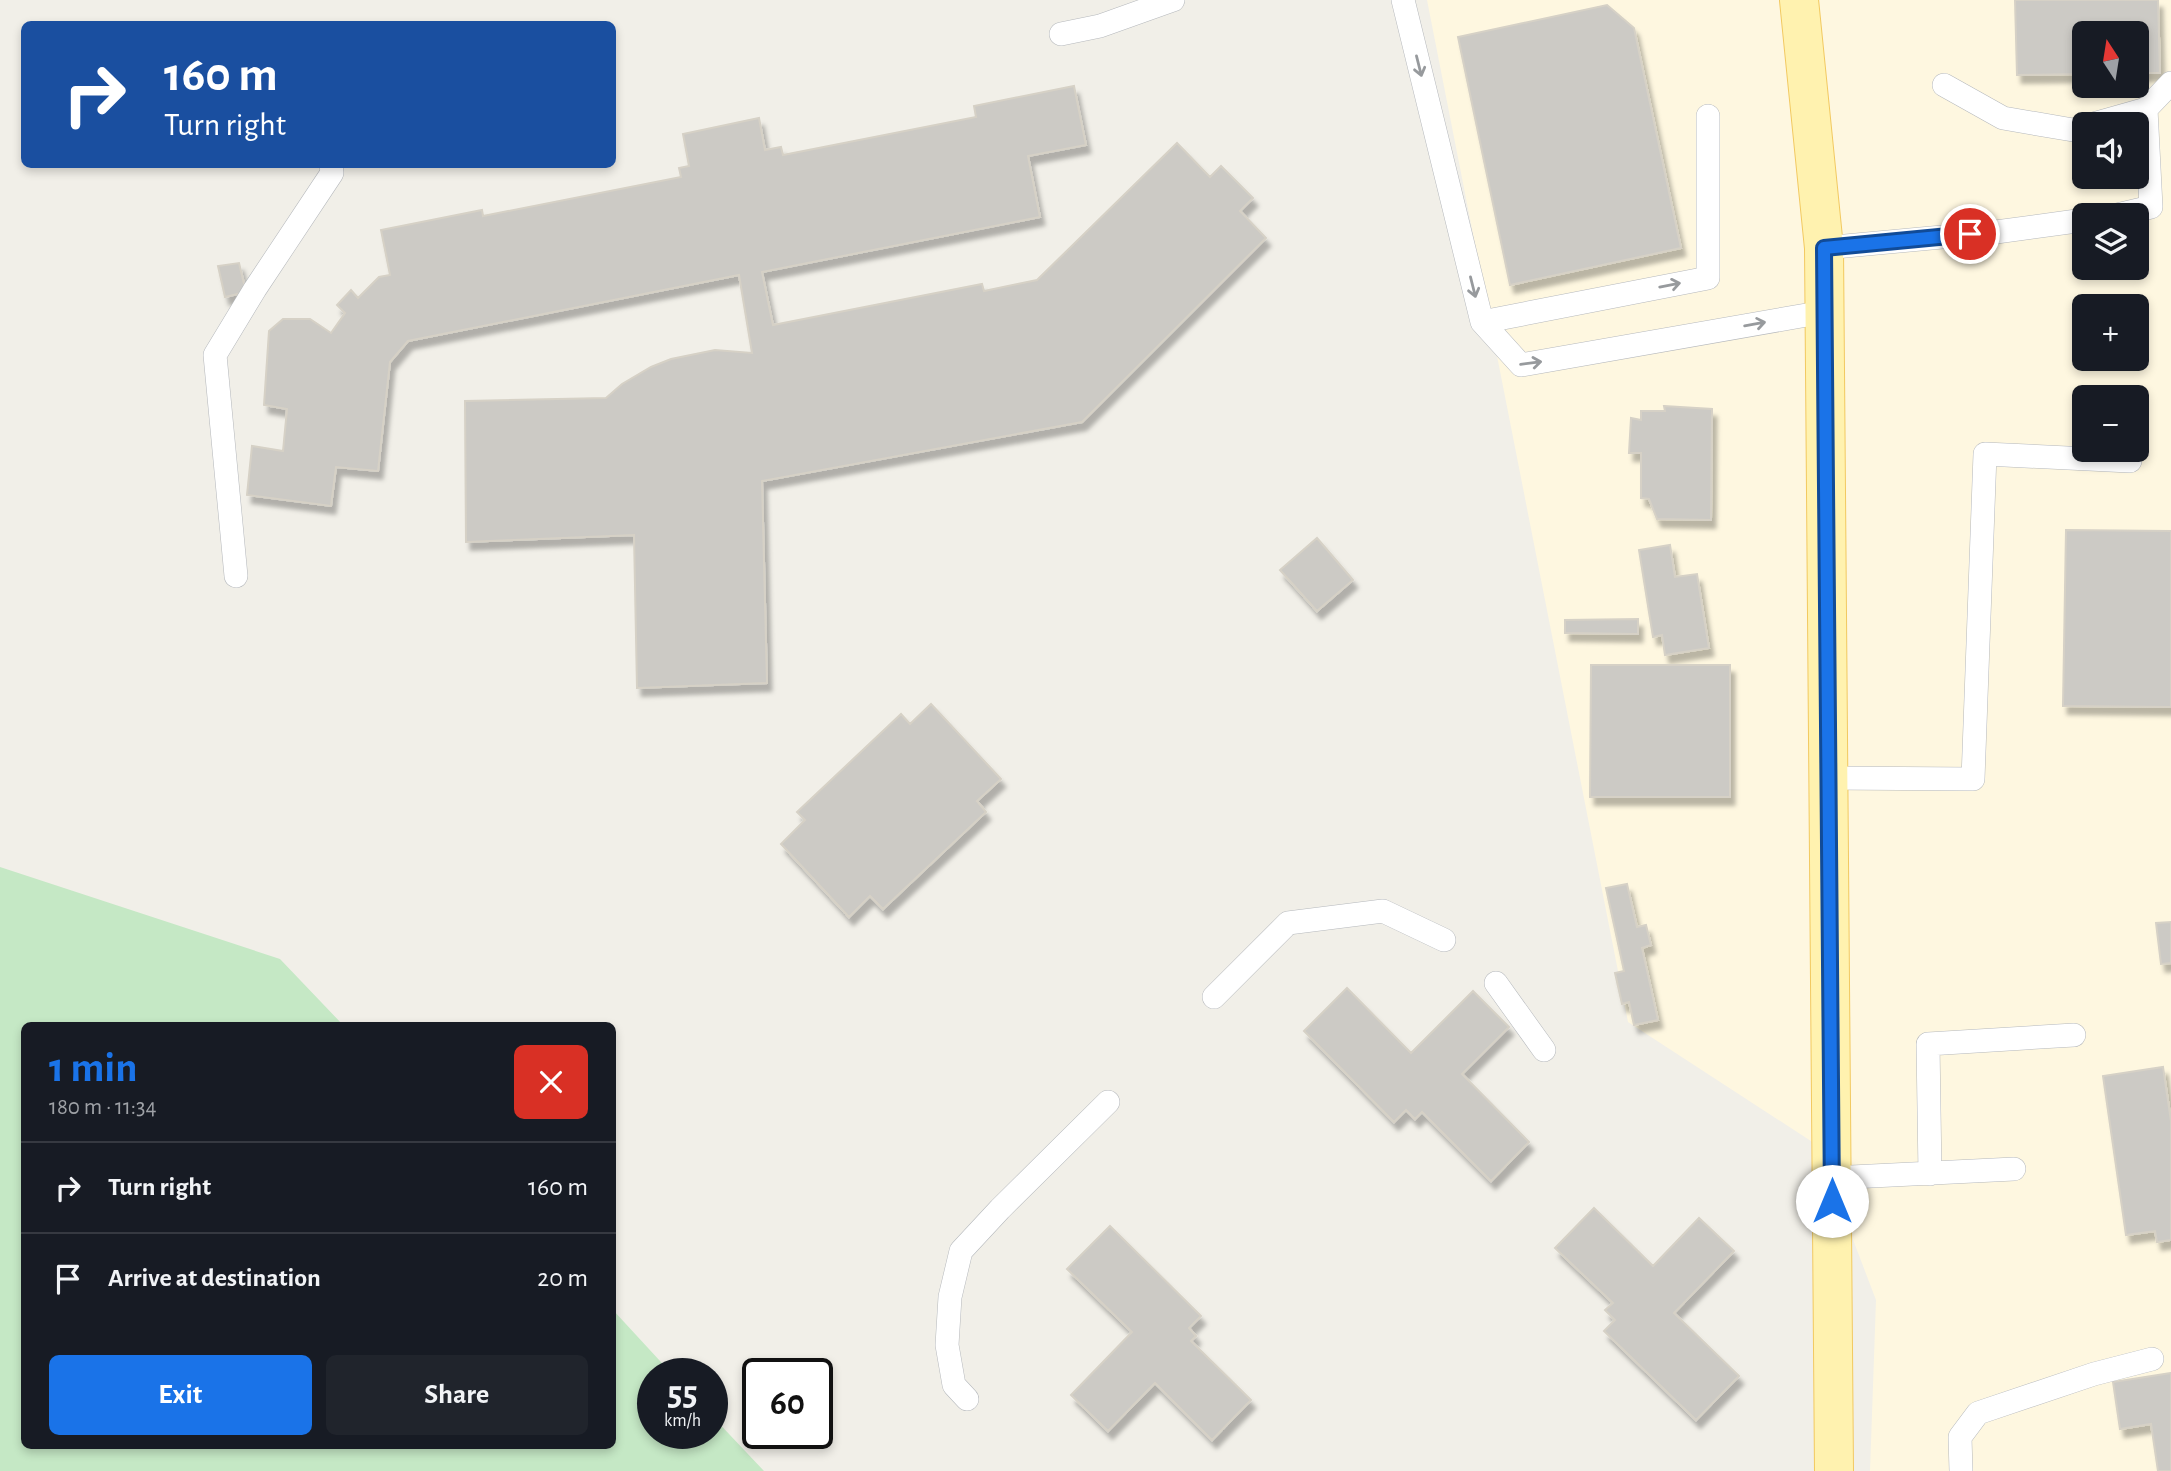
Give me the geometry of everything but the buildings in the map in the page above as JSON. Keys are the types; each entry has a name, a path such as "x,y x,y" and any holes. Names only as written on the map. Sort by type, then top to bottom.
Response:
{"main road":[{"path":"1799,0 1824,248 1834,1471"}],"lane":[{"path":"1060,34 1100,26 1142,5 1173,0"},
{"path":"1403,0 1482,322 1521,365 1824,312"},
{"path":"2135,112 2146,109 2171,83"},
{"path":"1944,85 2003,118 2072,130"},
{"path":"2146,109 2149,207"},
{"path":"1482,322 1707,278 1708,116"},
{"path":"236,576 215,355 331,169"},
{"path":"1824,248 1996,232 2072,222"},
{"path":"1828,778 1973,779 1984,454 2072,458"},
{"path":"1214,997 1288,923 1383,911 1444,940"},
{"path":"1496,984 1544,1050"},
{"path":"1930,1174 1928,1044 2074,1035"},
{"path":"967,1399 954,1385 947,1345 950,1297 961,1251 1108,1102"},
{"path":"1831,1178 2014,1169"},
{"path":"1961,1471 1960,1437 1978,1413 2094,1374 2152,1359"}],"shaded area":[{"path":"1427,0 2171,0 2171,1471 1870,1471 1876,1300 1817,1145 1628,1022"}],"green space":[{"path":"0,867 280,959 340,1022 21,1022 21,1449 616,1449 616,1313 657,1358 637,1358 637,1449 728,1449 728,1433 764,1471 0,1471"}],"route":[{"path":"1832,1201 1824,248 1970,234"}]}
